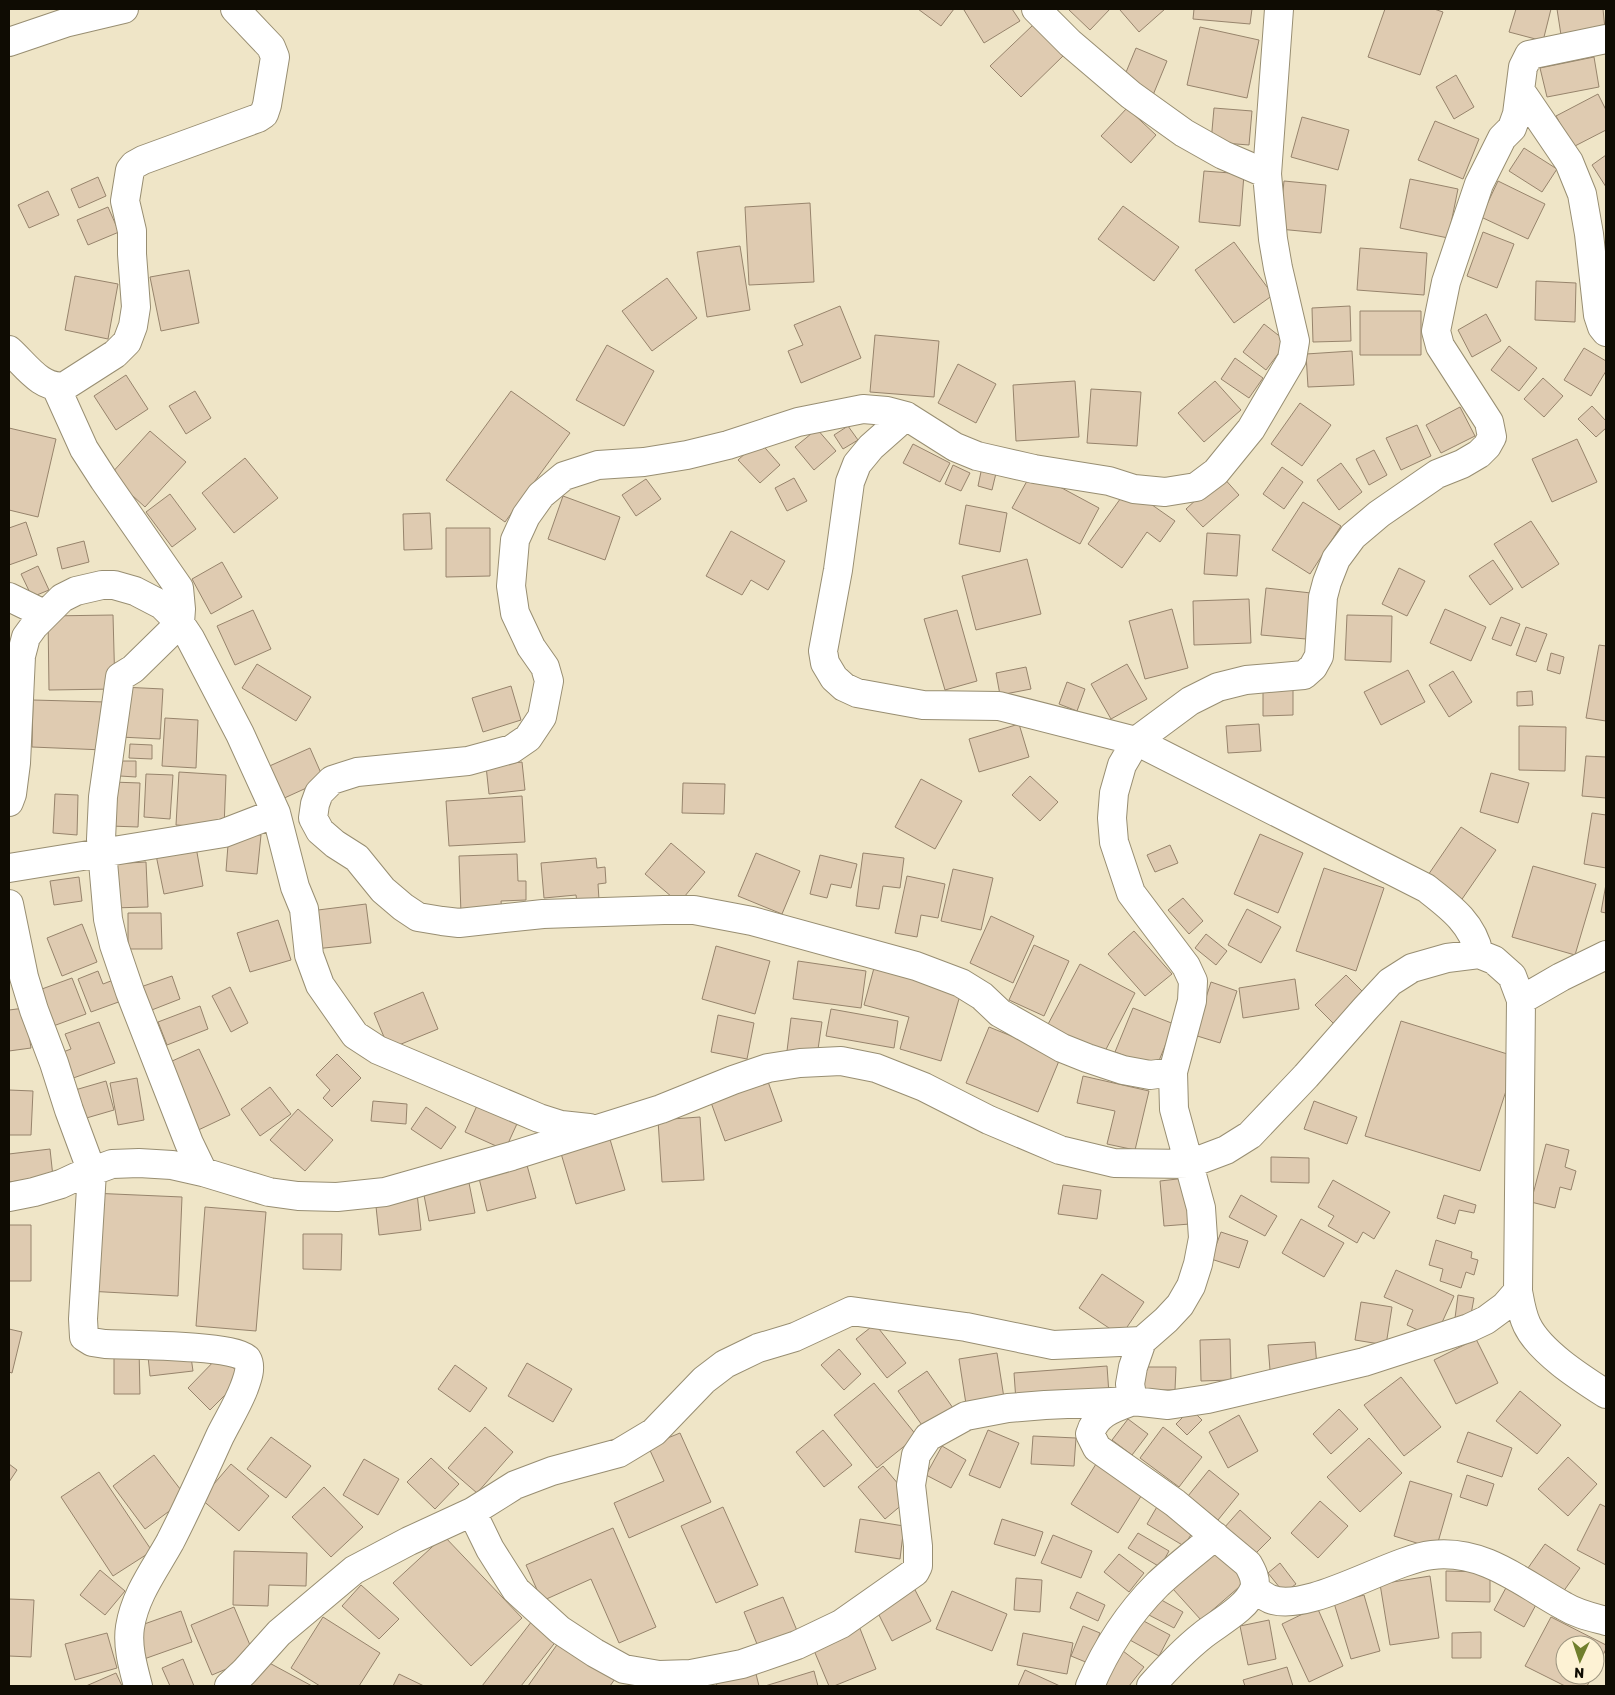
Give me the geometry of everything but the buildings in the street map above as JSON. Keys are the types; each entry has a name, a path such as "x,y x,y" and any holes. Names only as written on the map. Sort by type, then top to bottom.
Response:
{"street":[{"path":"9,42 65,23 124,9"},
{"path":"9,350 38,378 56,387 65,386 115,354 127,342 133,326 136,307 132,231 125,201 130,170 134,164 143,160 258,118 264,114 267,105 275,58 271,47 234,9"},
{"path":"1036,9 1070,44 1146,106 1184,133 1223,155 1267,174"},
{"path":"1173,1072 1150,1075 1123,1070 1087,1058 1062,1048 1000,1013 982,996 962,983 916,966 752,921 694,910 542,914 459,923 442,922 418,916 403,907 383,890 357,858 335,844 320,831 313,818 319,793 332,780 357,772 442,762 468,761 512,749 528,738 542,717 549,681 545,667 531,647 515,613 511,586 515,540 526,516 541,495 564,476 598,465 644,462 687,455 728,445 798,422 863,409 887,411 906,416 955,447 977,456 1109,481 1134,489 1165,492 1196,487 1216,472 1251,429 1292,359 1295,341 1274,249 1267,174 1279,9"},
{"path":"1133,1401 1130,1384 1133,1367 1142,1341 1180,1305 1191,1286 1203,1238 1202,1208 1174,1109 1173,1072 1192,1001 1193,981 1186,966 1131,894 1114,842 1112,818 1114,794 1122,765 1136,741 1190,701 1218,687 1246,680 1304,675 1313,667 1319,656 1323,597 1327,582 1336,559 1353,536 1379,514 1438,474 1479,454 1487,446 1492,436 1489,422 1440,346 1436,331 1446,282 1478,184 1502,138 1512,128 1517,114 1523,67 1529,55 1606,39"},
{"path":"1520,90 1569,162 1582,194 1588,227 1598,315 1606,332"},
{"path":"56,387 84,449 179,588 180,623 133,670 120,677 103,797 100,839 108,919 114,945 155,1056 203,1172"},
{"path":"906,416 870,447 857,464 850,482 838,570 823,650 826,663 834,678 844,687 857,693 923,705 999,706 1136,741 1426,888 1450,906 1469,928 1476,940 1479,954"},
{"path":"9,802 12,794 16,763 21,656 26,637 34,626 62,598 76,591 102,585 114,585 134,591 162,605 180,623 190,638 240,734 276,813 295,887 304,910 309,955 320,985 355,1035 378,1050 539,1118 561,1125 595,1129"},
{"path":"9,597 44,614"},
{"path":"9,868 224,833 276,813"},
{"path":"9,904 24,978 92,1172 83,1319 84,1337 92,1342 105,1344 190,1346 233,1352 241,1354 247,1360 249,1368 243,1390 179,1524 137,1601 130,1628 130,1656 138,1686"},
{"path":"9,1197 62,1184 112,1164 139,1163 172,1165 203,1172 269,1192 298,1196 337,1197 385,1192 512,1156 661,1109 768,1068 800,1063 841,1061 876,1068 924,1087 989,1120 1060,1150 1114,1163 1189,1164 1226,1150 1250,1136 1390,982 1412,968 1447,958 1479,954 1494,960 1512,976 1521,1000 1518,1291 1527,1324 1536,1340 1548,1352 1606,1394"},
{"path":"1521,1000 1606,956"},
{"path":"472,1512 490,1549 516,1590 560,1630 624,1669 659,1675 690,1674 742,1664 798,1645 841,1624 916,1572 918,1566 918,1546 911,1485 916,1455 928,1437 947,1425 966,1416 1008,1408 1133,1401 1168,1405 1208,1399 1364,1362 1469,1328 1486,1320 1505,1306 1518,1291"},
{"path":"229,1686 279,1633 354,1570 409,1541 472,1512 515,1485 552,1472 619,1453 654,1432 704,1380 725,1364 758,1348 795,1337 851,1311 966,1327 1053,1345 1142,1341"},
{"path":"1133,1401 1106,1411 1091,1428 1092,1442 1097,1448 1175,1502 1248,1564 1254,1575 1254,1589 1244,1604 1204,1635 1170,1665 1151,1686"},
{"path":"1090,1686 1116,1636 1134,1610 1159,1583 1215,1536"},
{"path":"1254,1589 1270,1599 1289,1602 1308,1600 1412,1560 1433,1555 1457,1556 1487,1562 1508,1571 1564,1607 1584,1616 1606,1621"}]}
